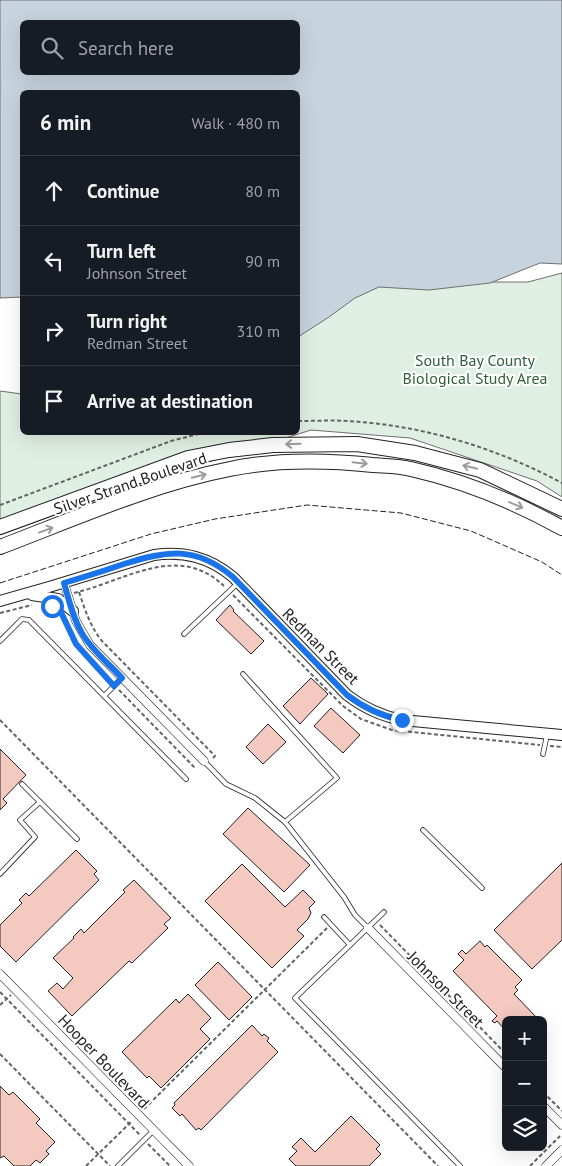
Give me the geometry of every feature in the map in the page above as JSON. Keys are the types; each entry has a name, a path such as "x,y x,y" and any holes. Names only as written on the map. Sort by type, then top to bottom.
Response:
{"highway":[{"name":"Silver Strand Boulevard","path":"0,527 188,458 229,450 273,445 357,444 415,453 480,470 562,509"},
{"name":"Silver Strand Boulevard","path":"0,547 140,494 194,477 270,462 351,462 409,468 474,487 530,510 562,528"}],"street":[{"name":"Redman Street","path":"3,600 154,555 180,553 203,558 221,568 238,583 347,695 368,710 402,720 562,735"},
{"path":"64,583 82,634 90,645 205,763"},
{"path":"3,600 32,594 46,596 59,600 73,611"},
{"name":"Johnson Street","path":"368,928 502,1064"},
{"name":"Hooper Boulevard","path":"0,974 189,1166"},
{"path":"547,1110 562,1125"},
{"path":"546,1166 562,1150"}],"lane":[{"path":"184,634 238,583"},
{"path":"0,641 22,620 28,620 186,779"},
{"path":"244,674 337,778 286,822"},
{"path":"104,696 122,678"},
{"path":"543,754 547,734"},
{"path":"205,763 226,784 255,798 286,822 344,897 355,915 368,928"},
{"path":"22,784 77,839"},
{"path":"0,874 35,837 20,820 40,802"},
{"path":"423,830 482,888"},
{"path":"384,912 295,998 460,1166"},
{"path":"324,917 350,945"},
{"path":"118,1166 154,1130"}],"path":[{"path":"300,421 348,421 412,429 476,446 529,466 562,483"},
{"path":"0,505 171,441 194,435"},
{"path":"79,592 88,620 102,641 215,756 205,763"},
{"path":"0,613 33,605"},
{"path":"61,611 76,644 114,686 196,769"},
{"path":"0,720 438,1166"},
{"path":"558,746 562,747"},
{"path":"376,920 502,1050"},
{"path":"144,1109 327,928"},
{"path":"0,992 170,1166"},
{"path":"0,1005 11,995"},
{"path":"0,1054 110,1166"},
{"path":"547,1096 562,1111"},
{"path":"86,1166 134,1119"},
{"path":"530,1166 560,1136"}],"green space":[{"name":"South Bay County Biological Study Area","path":"562,273 562,497 537,481 410,438 311,430 300,433 300,334 374,282 528,282"},
{"name":"South Bay County Biological Study Area","path":"0,391 20,394 20,435 295,435 154,479 0,535"}],"shaded area":[{"path":"0,0 562,0 562,264 540,263 490,283 429,290 379,287 355,298 300,336 300,90 20,90 20,297 0,298"}],"building":[{"path":"230,605 233,611 264,641 251,654 216,620"},
{"path":"311,678 328,694 300,724 283,706"},
{"path":"331,708 360,735 343,753 314,726"},
{"path":"268,724 286,742 263,764 246,747"},
{"path":"0,749 26,775 3,799 7,803 0,810"},
{"path":"248,808 310,865 284,892 223,834"},
{"path":"76,850 97,871 94,874 99,880 16,962 0,946 0,925 22,903 19,900 26,893 29,896"},
{"path":"562,863 562,940 532,969 494,930"},
{"path":"242,864 285,907 303,890 315,902 309,908 311,913 308,919 297,930 304,936 272,968 205,901"},
{"path":"134,880 171,918 164,924 168,928 132,963 129,961 72,1016 48,991 57,983 63,989 73,978 53,958 81,929 84,933 125,892 123,890"},
{"path":"480,941 485,947 487,945 522,980 515,987 518,990 514,994 535,1016 502,1016 502,1027 497,1021 495,1023 492,1021 497,1016 453,971 464,960 458,954 462,950 466,954"},
{"path":"218,962 252,997 229,1020 195,985"},
{"path":"188,994 211,1018 200,1029 210,1039 161,1088 149,1076 147,1078 122,1052 176,999 179,1003"},
{"path":"252,1025 262,1036 264,1034 269,1038 267,1041 278,1052 201,1130 199,1128 196,1130 182,1114 180,1116 172,1108 175,1105 174,1103"},
{"path":"0,1086 9,1095 13,1092 40,1119 36,1123 55,1142 46,1151 49,1154 40,1163 36,1160 30,1166 14,1166 4,1156 0,1158"},
{"path":"351,1116 380,1145 376,1149 381,1154 369,1166 296,1166 289,1159 297,1151 292,1147 301,1138 315,1152"}],"fence":[{"path":"0,583 151,534 215,519 307,505 401,513 471,531 542,562 562,575"}],"route":[{"path":"52,606 59,608 76,644 114,686 122,678 82,634 64,583 154,555 180,553 203,558 233,577 347,695 368,710 402,720"}]}
